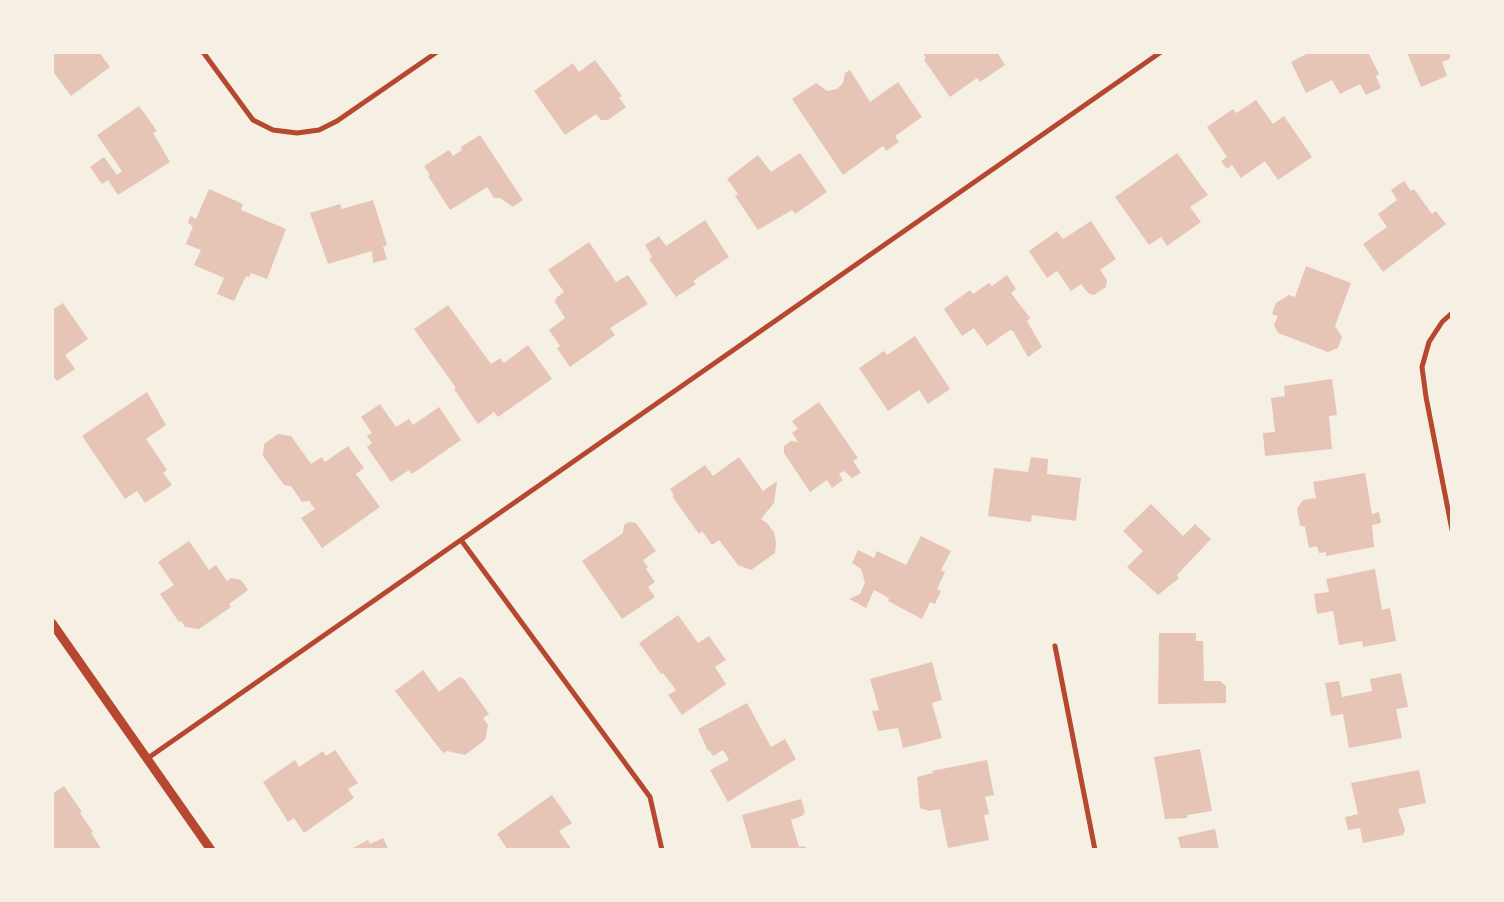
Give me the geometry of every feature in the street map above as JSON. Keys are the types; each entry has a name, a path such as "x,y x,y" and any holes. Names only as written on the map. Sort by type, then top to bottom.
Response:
{"street":[{"path":"203,52 253,120 273,130 297,133 319,130 337,121 437,52"},
{"path":"148,758 1161,52"},
{"path":"1452,313 1442,322 1429,342 1422,367 1452,530"},
{"path":"462,540 650,797 662,850"},
{"path":"52,623 211,850"},
{"path":"1055,646 1096,850"}],"building":[{"path":"52,52 99,52 110,67 71,96 52,70"},
{"path":"922,52 997,52 1005,65 980,82 977,78 950,97 924,60 926,58"},
{"path":"1310,52 1368,52 1379,74 1376,76 1381,88 1366,95 1360,84 1340,94 1332,80 1306,93 1291,62"},
{"path":"1407,52 1452,52 1452,58 1442,62 1447,76 1421,87"},
{"path":"595,60 622,96 619,98 626,107 608,120 601,120 596,114 565,135 534,91 573,63 579,72"},
{"path":"850,70 870,102 898,82 922,117 895,136 899,142 886,151 883,146 843,175 792,99 816,83 827,91 837,89 843,83 845,73"},
{"path":"1256,100 1273,124 1284,116 1312,157 1278,180 1265,161 1241,178 1232,165 1227,169 1221,161 1227,157 1207,127 1233,109 1236,113"},
{"path":"139,106 157,131 153,133 170,162 118,195 108,180 102,184 90,167 104,157 117,175 122,171 97,135"},
{"path":"480,135 523,200 513,207 500,198 494,198 487,187 450,210 428,176 430,175 424,166 449,150 453,156 462,150 461,147"},
{"path":"800,153 827,192 795,214 792,210 758,230 735,196 738,194 727,179 758,155 771,172"},
{"path":"1177,153 1208,195 1190,207 1201,222 1167,246 1161,237 1149,245 1115,197"},
{"path":"1404,181 1411,191 1414,189 1432,214 1436,211 1446,224 1383,272 1363,244 1387,227 1378,214 1397,200 1391,190"},
{"path":"209,189 243,204 241,210 286,229 267,279 251,273 249,277 246,276 234,301 217,294 224,278 194,265 201,250 186,244 193,226 188,223 190,216 196,219"},
{"path":"373,200 387,245 383,247 387,259 373,263 372,251 328,264 310,213 340,204 342,209"},
{"path":"705,220 729,257 693,281 696,284 676,297 649,259 652,257 645,245 659,236 666,246"},
{"path":"1091,221 1116,259 1100,270 1107,280 1106,287 1094,295 1088,293 1081,284 1071,291 1057,271 1047,278 1029,251 1057,231 1063,239"},
{"path":"589,242 616,282 628,275 648,304 610,328 615,335 570,367 557,348 560,346 549,330 565,318 555,302 556,298 564,292 548,270"},
{"path":"1306,266 1351,283 1335,326 1342,337 1338,348 1328,352 1278,333 1274,325 1278,316 1272,314 1276,303 1289,295 1295,297"},
{"path":"1007,275 1016,289 1011,293 1030,318 1027,321 1042,347 1028,357 1013,331 1010,330 987,346 974,328 962,336 944,309 970,290 973,294 989,283 992,286"},
{"path":"63,303 88,339 65,355 75,369 57,381 52,375 52,310"},
{"path":"448,305 491,364 500,358 504,363 528,345 552,379 498,417 494,412 478,424 454,389 456,388 414,329"},
{"path":"915,336 950,389 928,404 919,390 888,411 859,368 884,351 887,355"},
{"path":"1332,379 1337,415 1329,416 1332,449 1265,456 1263,433 1275,432 1271,398 1285,396 1284,386"},
{"path":"147,392 166,425 146,439 167,470 163,473 172,485 145,503 137,491 125,499 82,436"},
{"path":"819,402 858,458 853,461 861,473 852,478 844,471 839,474 843,480 832,488 827,480 810,492 784,453 784,446 791,441 798,442 792,433 798,429 792,421"},
{"path":"380,404 396,427 409,419 413,425 439,407 461,440 412,474 409,470 391,482 367,447 372,443 367,436 372,433 361,417"},
{"path":"278,434 291,436 311,464 322,457 325,462 348,446 364,468 356,474 380,507 322,548 301,518 315,509 309,501 302,502 291,486 284,485 263,456 264,444"},
{"path":"739,457 763,491 777,481 774,503 761,519 774,532 775,553 751,570 738,565 719,540 712,545 702,531 699,534 672,496 674,495 670,489 705,465 713,476"},
{"path":"1031,457 1048,459 1047,474 1081,478 1076,521 1032,515 1031,522 988,516 994,468 1028,472"},
{"path":"1365,473 1372,514 1379,512 1381,523 1372,525 1374,547 1326,556 1326,552 1319,553 1317,546 1309,548 1305,527 1300,525 1297,509 1303,500 1316,498 1313,482"},
{"path":"1151,504 1183,536 1195,524 1211,539 1177,575 1179,578 1158,595 1127,567 1143,551 1123,531"},
{"path":"629,522 636,523 656,551 643,560 648,567 646,569 655,582 648,587 655,597 622,619 582,561 623,533 624,525"},
{"path":"921,536 951,551 941,570 945,572 937,589 941,591 935,604 930,602 922,619 888,601 889,598 874,590 866,608 849,599 860,594 865,582 861,569 852,563 858,550 874,558 877,551 906,565"},
{"path":"189,541 209,570 216,565 227,581 231,578 241,580 248,590 229,604 231,607 199,629 185,627 181,621 179,622 160,594 174,585 158,562"},
{"path":"1375,569 1382,610 1390,608 1396,641 1363,647 1362,641 1339,645 1333,611 1317,614 1314,594 1329,592 1326,579"},
{"path":"678,615 698,643 709,636 726,660 715,667 726,684 682,715 668,695 676,690 663,673 661,674 639,643"},
{"path":"1159,633 1196,633 1196,641 1203,641 1204,681 1220,681 1226,686 1226,703 1158,704"},
{"path":"932,662 942,700 932,703 942,738 903,748 898,728 878,731 872,711 879,710 870,679"},
{"path":"423,670 439,692 459,677 464,679 489,714 483,718 488,725 485,740 465,755 447,751 443,753 395,691"},
{"path":"1401,673 1408,707 1396,709 1402,738 1349,748 1343,714 1331,716 1325,683 1339,681 1342,697 1372,691 1370,679"},
{"path":"747,703 771,747 785,739 796,759 728,802 710,770 729,760 723,750 713,756 708,751 698,729"},
{"path":"1200,749 1212,811 1187,815 1187,818 1165,819 1154,757"},
{"path":"335,750 358,783 348,789 354,798 304,833 294,818 288,822 263,782 295,760 299,767 323,751 326,756"},
{"path":"987,760 994,795 985,797 989,814 984,815 989,840 948,848 940,809 929,811 920,808 917,777 933,773 932,771"},
{"path":"1419,770 1426,803 1398,809 1405,830 1403,835 1363,843 1360,828 1348,830 1345,817 1358,814 1351,783"},
{"path":"64,786 82,812 80,813 102,850 52,850 52,794"},
{"path":"552,795 572,823 559,831 572,850 508,850 497,834"},
{"path":"801,799 805,812 802,816 791,820 799,847 805,846 806,850 752,850 742,815"},
{"path":"1215,829 1219,850 1181,850 1178,837"},
{"path":"383,838 389,850 349,850 368,840 370,844"}]}
